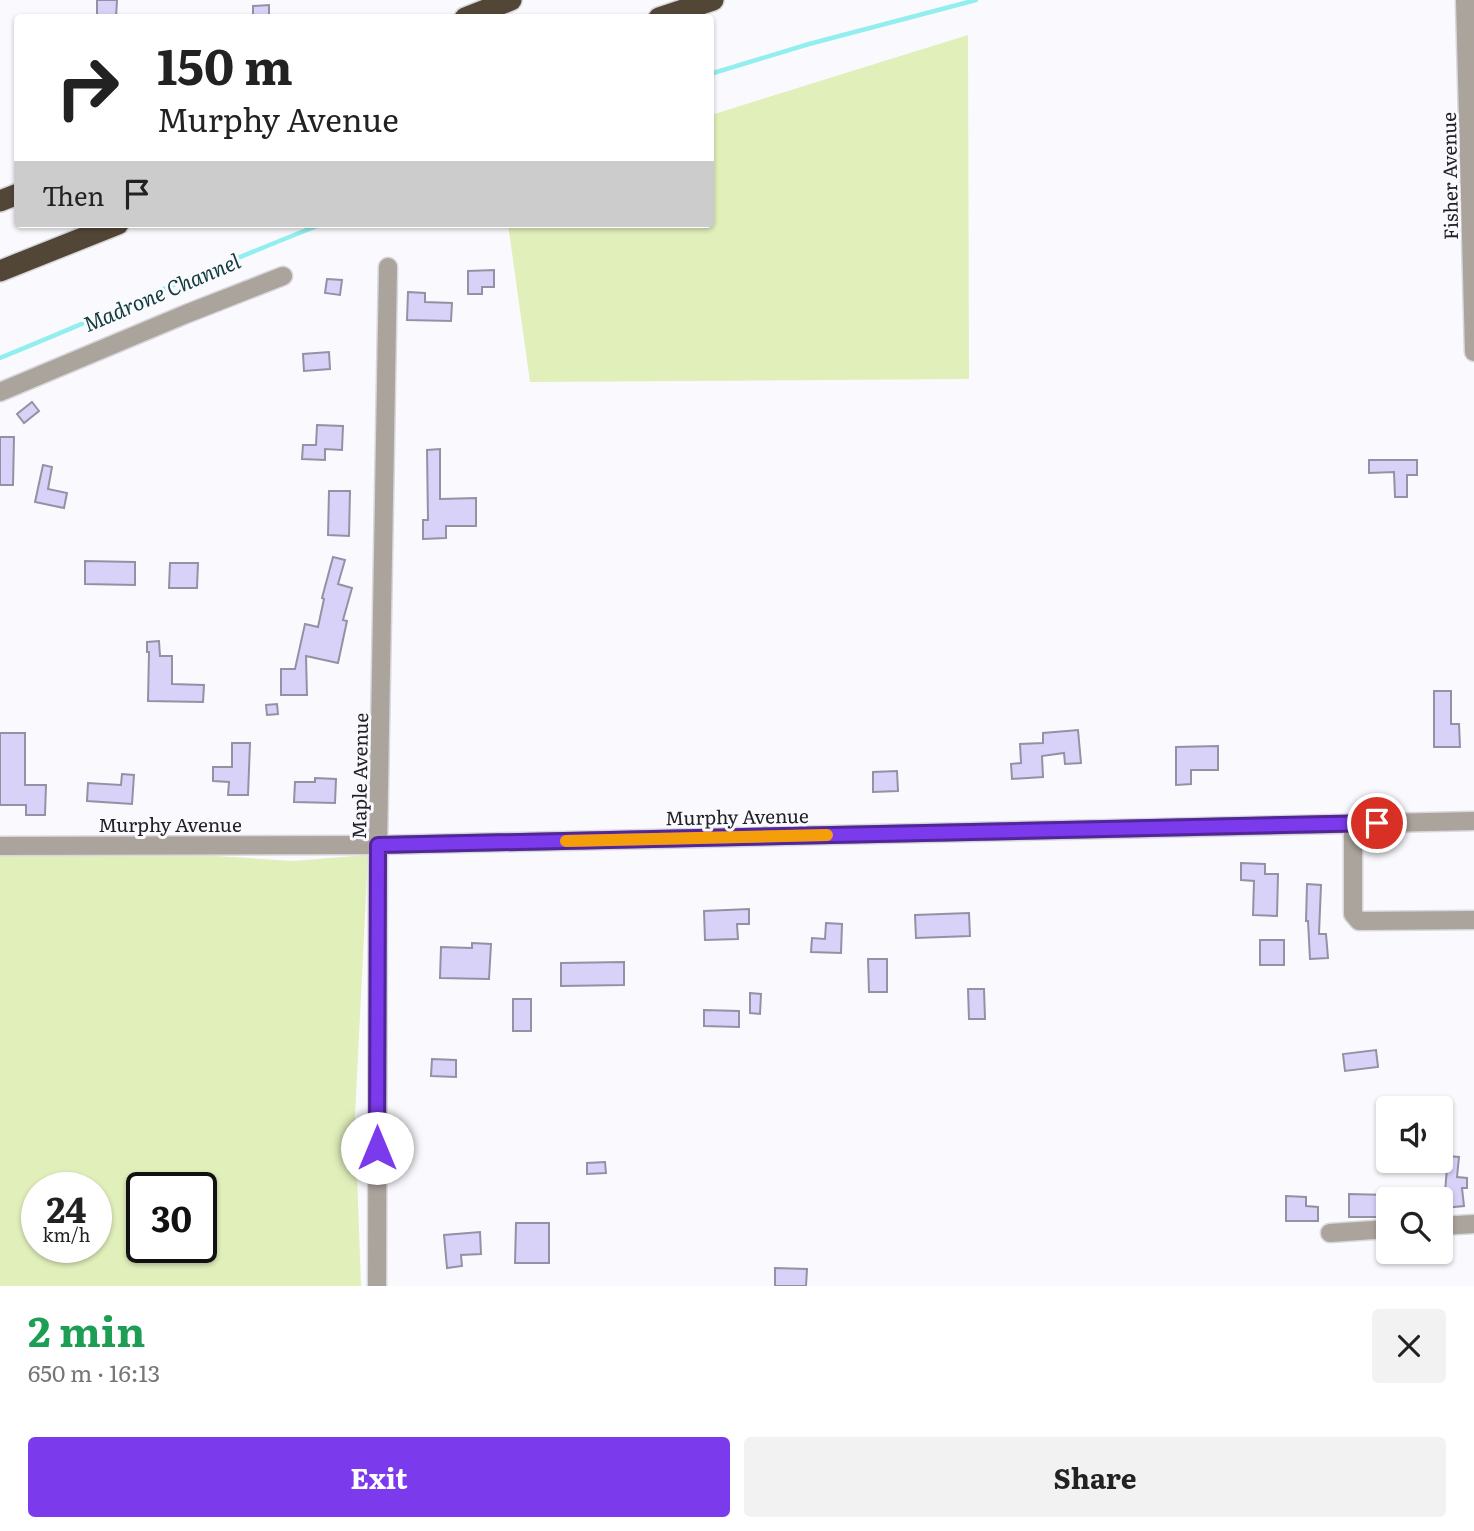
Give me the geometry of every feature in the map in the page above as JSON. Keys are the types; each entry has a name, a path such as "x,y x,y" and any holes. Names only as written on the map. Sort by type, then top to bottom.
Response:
{"highway":[{"path":"475,14 511,0"},
{"path":"671,14 713,0"},
{"path":"0,271 108,228"}],"street":[{"name":"Fisher Avenue","path":"1465,0 1474,352"},
{"name":"Maple Avenue","path":"377,1286 378,845 388,267"},
{"path":"0,392 283,276"},
{"name":"Murphy Avenue","path":"0,846 378,845 1474,821"},
{"path":"1353,823 1353,914 1359,921 1474,920"},
{"path":"1453,1225 1474,1224"},
{"path":"1330,1233 1376,1230"}],"green space":[{"path":"968,35 969,379 530,382 509,228 714,228 714,114"},
{"path":"154,852 293,861 368,855 355,1116 361,1286 0,1286 0,856"}],"building":[{"path":"97,0 117,0 116,14 97,14"},
{"path":"269,5 269,14 253,14 253,6"},
{"path":"494,270 494,287 482,287 482,294 468,294 468,271"},
{"path":"327,279 342,280 340,295 325,293"},
{"path":"408,292 425,293 425,302 452,303 451,321 407,320"},
{"path":"329,352 330,369 304,371 303,354"},
{"path":"32,402 39,411 24,423 17,414"},
{"path":"317,425 343,426 342,450 325,449 325,460 302,459 303,445 316,445"},
{"path":"0,437 14,437 13,485 0,485"},
{"path":"440,449 440,499 476,498 476,526 446,526 446,538 423,539 423,520 428,520 427,450"},
{"path":"1369,460 1417,460 1417,475 1407,475 1407,497 1395,497 1394,472 1369,473"},
{"path":"43,465 52,467 48,489 67,493 64,508 35,502"},
{"path":"329,491 350,491 349,536 328,535"},
{"path":"333,557 345,560 338,584 352,588 343,620 347,621 338,663 306,656 307,695 281,695 281,669 295,669 305,624 318,627 324,599 322,598"},
{"path":"85,561 135,562 135,585 85,584"},
{"path":"170,563 198,563 197,588 169,588"},
{"path":"159,641 160,656 172,656 172,684 204,685 203,702 148,701 147,642"},
{"path":"1434,691 1451,691 1451,724 1459,724 1460,747 1434,747"},
{"path":"277,704 278,714 267,715 266,705"},
{"path":"1078,730 1081,763 1065,764 1064,753 1042,756 1043,777 1012,779 1011,764 1021,763 1020,744 1043,743 1043,733"},
{"path":"0,733 25,733 25,785 46,785 45,815 26,815 26,805 0,805"},
{"path":"232,743 250,743 248,795 228,795 229,782 213,781 213,767 232,767"},
{"path":"1218,746 1218,770 1191,770 1191,784 1176,785 1176,747"},
{"path":"897,771 898,791 873,792 873,772"},
{"path":"122,774 134,775 132,804 87,801 88,783 121,785"},
{"path":"315,778 336,779 335,803 294,802 295,782 315,782"},
{"path":"1241,863 1265,864 1265,874 1278,874 1277,916 1253,915 1254,881 1241,880"},
{"path":"1307,884 1321,885 1319,934 1326,934 1328,958 1310,959 1306,921"},
{"path":"749,909 749,924 737,924 738,939 705,940 704,911"},
{"path":"969,913 970,936 916,938 915,915"},
{"path":"826,923 842,924 841,953 811,952 812,938 825,939"},
{"path":"1260,940 1284,940 1284,965 1260,965"},
{"path":"472,943 491,944 489,979 440,978 441,947 472,948"},
{"path":"868,959 887,959 887,992 869,992"},
{"path":"624,962 624,985 561,986 561,963"},
{"path":"968,989 984,989 985,1019 969,1019"},
{"path":"750,993 761,994 760,1014 750,1013"},
{"path":"513,999 531,999 531,1031 513,1031"},
{"path":"704,1010 739,1011 739,1027 704,1026"},
{"path":"1376,1050 1378,1067 1345,1071 1343,1054"},
{"path":"432,1059 456,1060 456,1077 431,1076"},
{"path":"1453,1156 1459,1157 1457,1177 1467,1178 1467,1188 1462,1188 1464,1206 1453,1207 1453,1187 1445,1187 1447,1173 1453,1173"},
{"path":"605,1162 606,1173 587,1174 587,1163"},
{"path":"1349,1194 1376,1195 1376,1217 1349,1217"},
{"path":"1286,1196 1306,1197 1306,1206 1318,1207 1318,1221 1286,1221"},
{"path":"516,1223 549,1223 549,1263 515,1263"},
{"path":"480,1232 481,1254 461,1255 462,1266 447,1268 444,1235"},
{"path":"775,1268 807,1269 806,1286 775,1286"}],"waterway":[{"name":"Madrone Channel","path":"714,73 809,44 976,0"},
{"name":"Madrone Channel","path":"0,358 312,228"}],"slow traffic":[{"path":"566,841 827,835"}],"route":[{"path":"377,1148 378,845 1377,823"}]}
